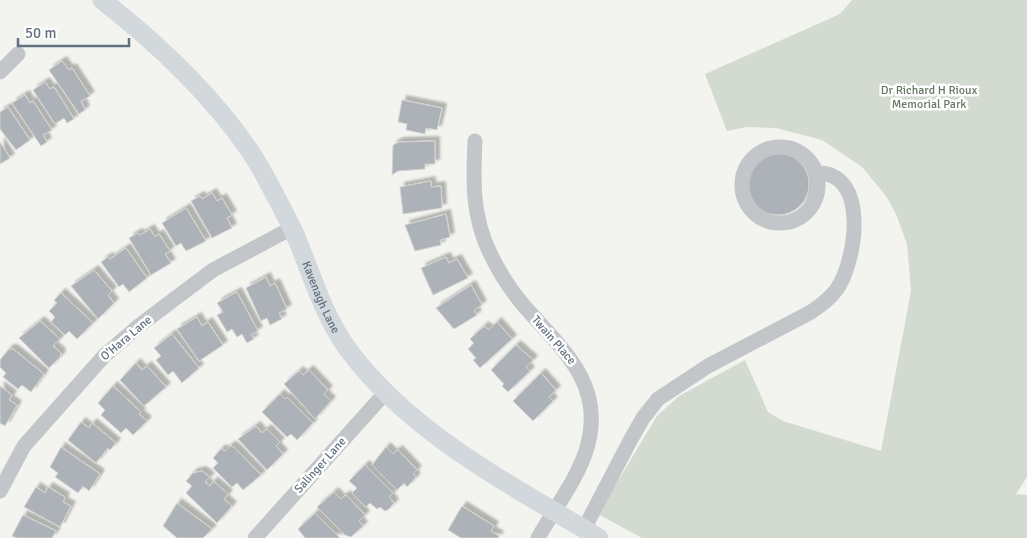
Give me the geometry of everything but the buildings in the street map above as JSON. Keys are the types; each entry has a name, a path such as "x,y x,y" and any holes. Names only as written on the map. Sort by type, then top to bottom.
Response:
{"main road":[{"name":"Kavenagh Lane","path":"102,0 199,87 250,152 292,228 322,300 346,346 386,392 430,432 470,460 592,533"}],"street":[{"path":"0,72 18,54"},
{"name":"Twain Place","path":"475,141 473,190 479,222 489,251 504,280 576,366 585,384 590,404 592,424 582,463 538,538"},
{"path":"776,146 793,149 808,158 817,173 818,190 812,206 800,218 783,224 766,222 752,212 742,198 741,180 747,164 759,152 776,146"},
{"path":"592,533 635,432 658,399 708,366 811,312 826,302 837,288 852,251 855,219 843,184 829,173 817,173"},
{"name":"O'Hara Lane","path":"0,491 24,446 104,356 140,325 213,270 292,228"},
{"name":"Salinger Lane","path":"255,538 386,392"}],"green space":[{"name":"Dr Richard H Rioux Memorial Park","path":"852,0 1027,0 1027,477 1016,494 1027,495 1027,538 642,538 598,514 657,416 679,396 745,360 768,412 783,421 881,451 911,291 907,244 896,214 886,196 862,167 822,140 776,128 747,127 727,131 705,74 840,14"}]}
